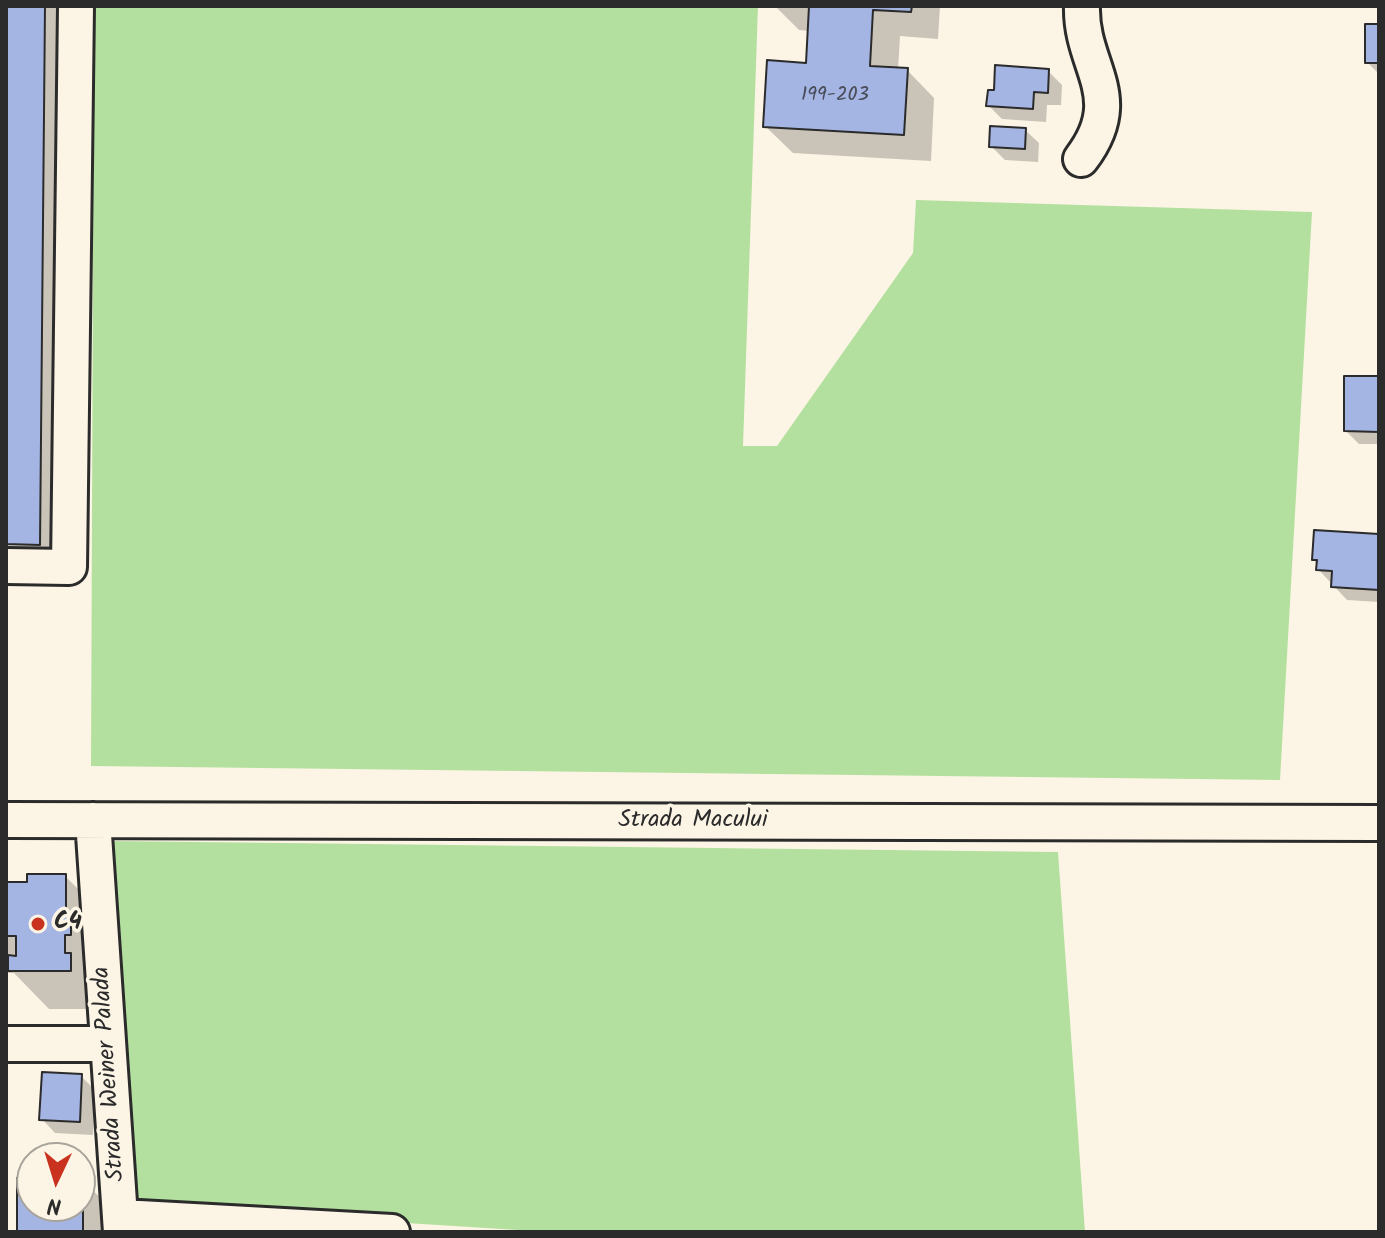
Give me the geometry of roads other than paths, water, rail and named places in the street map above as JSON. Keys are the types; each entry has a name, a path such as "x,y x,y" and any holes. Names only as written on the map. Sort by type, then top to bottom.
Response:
{"street":[{"path":"6,566 69,567 76,6"},
{"path":"1081,159 1101,125 1102,104 1082,6"},
{"name":"Strada Macului","path":"6,820 1379,823"},
{"name":"Strada Weiner Palada","path":"93,820 121,1224"},
{"path":"6,1044 108,1044"},
{"path":"121,1224 392,1232"}],"place":[{"name":"C4","path":"38,924"}]}
